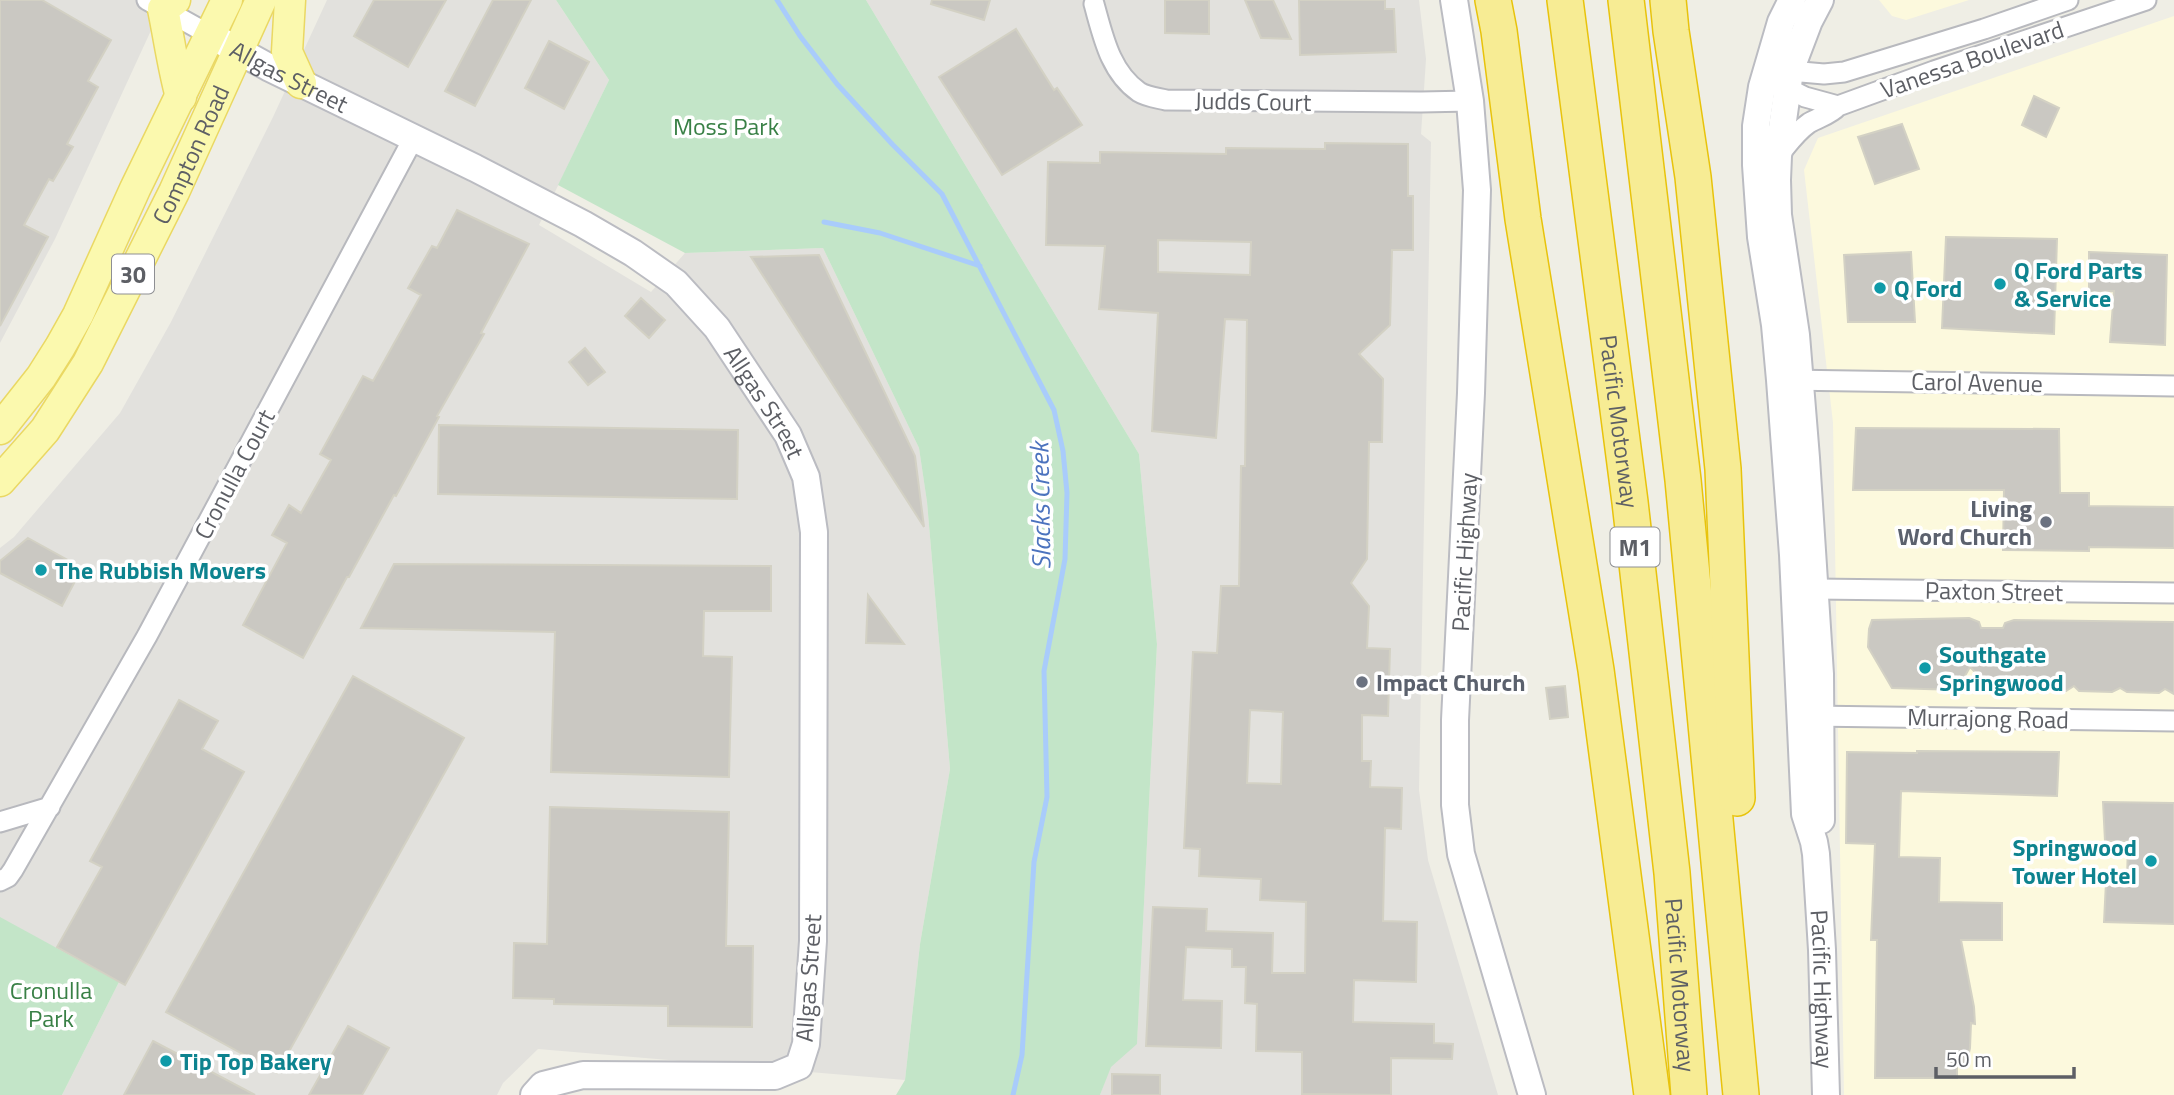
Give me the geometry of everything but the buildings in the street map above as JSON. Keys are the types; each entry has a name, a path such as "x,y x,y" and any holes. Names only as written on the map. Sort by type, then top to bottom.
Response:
{"highway":[{"path":"1493,0 1523,219 1596,670 1652,1095"},
{"name":"Pacific Motorway","path":"1564,0 1638,570 1672,873 1689,1095"},
{"name":"Pacific Motorway","path":"1626,0 1683,480 1741,1095"},
{"path":"1668,0 1693,177 1723,469 1734,751 1746,929 1730,975"}],"main road":[{"name":"Compton Road","path":"0,429 41,377 78,314 227,0"},
{"name":"Compton Road","path":"0,481 44,430 88,363 174,192 261,0"},
{"path":"290,0 287,52 301,83"},
{"path":"162,3 181,97"}],"street":[{"name":"Pacific Highway","path":"1454,0 1470,101 1478,190 1455,720 1455,805 1461,854 1532,1095"},
{"name":"Pacific Highway","path":"1792,0 1781,22 1778,215 1794,322 1790,380 1794,568 1811,717"},
{"name":"Pacific Highway","path":"1820,0 1756,126 1757,199 1761,237 1775,325 1790,380 1814,589 1811,717 1805,814 1814,842 1822,950 1826,1095"},
{"name":"Vanessa Boulevard","path":"1781,79 1844,72 2068,0"},
{"name":"Vanessa Boulevard","path":"1777,156 1797,132 1838,106 2146,0"},
{"path":"162,3 210,35"},
{"name":"Judds Court","path":"1094,4 1108,54 1122,76 1141,93 1166,100 1470,101"},
{"path":"2035,12 2042,35"},
{"name":"Allgas Street","path":"210,35 583,224 633,253 676,283 721,333 788,435 798,456 808,489 814,532 813,942 806,1044 799,1066 775,1076 583,1074 543,1085 534,1095"},
{"path":"1781,79 1805,97 1838,106"},
{"name":"Cronulla Court","path":"0,881 9,877 147,636 413,139"},
{"name":"Carol Avenue","path":"1790,380 2174,386"},
{"name":"Paxton Street","path":"1814,589 2174,593"},
{"name":"Murrajong Road","path":"1811,717 2174,721"},
{"path":"0,822 50,807"}],"shaded area":[{"path":"0,0 165,0 55,239 0,343"},
{"path":"327,0 556,0 609,80 539,225 651,292 685,253 823,248 919,448 927,502 950,769 920,944 905,1080 538,1049 503,1083 497,1095 62,1095 119,982 0,918 0,548 14,537 120,413 171,322 273,117"},
{"path":"866,0 1419,0 1426,59 1421,134 1431,142 1419,790 1428,860 1498,1095 1100,1095 1110,1067 1137,1043 1157,644 1139,454"},
{"path":"1879,0 1969,0 1906,20 1892,16"},
{"path":"2174,16 2174,1095 1844,1095 1833,423 1804,170 1818,138"}],"green space":[{"name":"Moss Park","path":"556,0 866,0 1139,454 1157,644 1137,1044 1111,1067 1100,1095 896,1095 905,1080 920,944 950,769 927,502 919,448 823,248 685,253 558,185 609,80"},
{"name":"Cronulla Park","path":"0,917 119,982 62,1095 0,1095"}],"waterway":[{"name":"Slacks Creek","path":"777,0 800,36 837,84 942,194 1054,410 1063,451 1067,493 1065,559 1044,671 1047,797 1034,862 1022,1055 1013,1095"},
{"path":"824,222 880,233 980,266"}],"place":[{"name":"Q Ford Parts & Service","path":"2000,284"},
{"name":"Q Ford","path":"1880,288"},
{"name":"Living Word Church","path":"2046,522"},
{"name":"The Rubbish Movers","path":"41,570"},
{"name":"Southgate Springwood","path":"1925,668"},
{"name":"Impact Church","path":"1362,682"},
{"name":"Springwood Tower Hotel","path":"2151,861"},
{"name":"Tip Top Bakery","path":"166,1061"}]}
